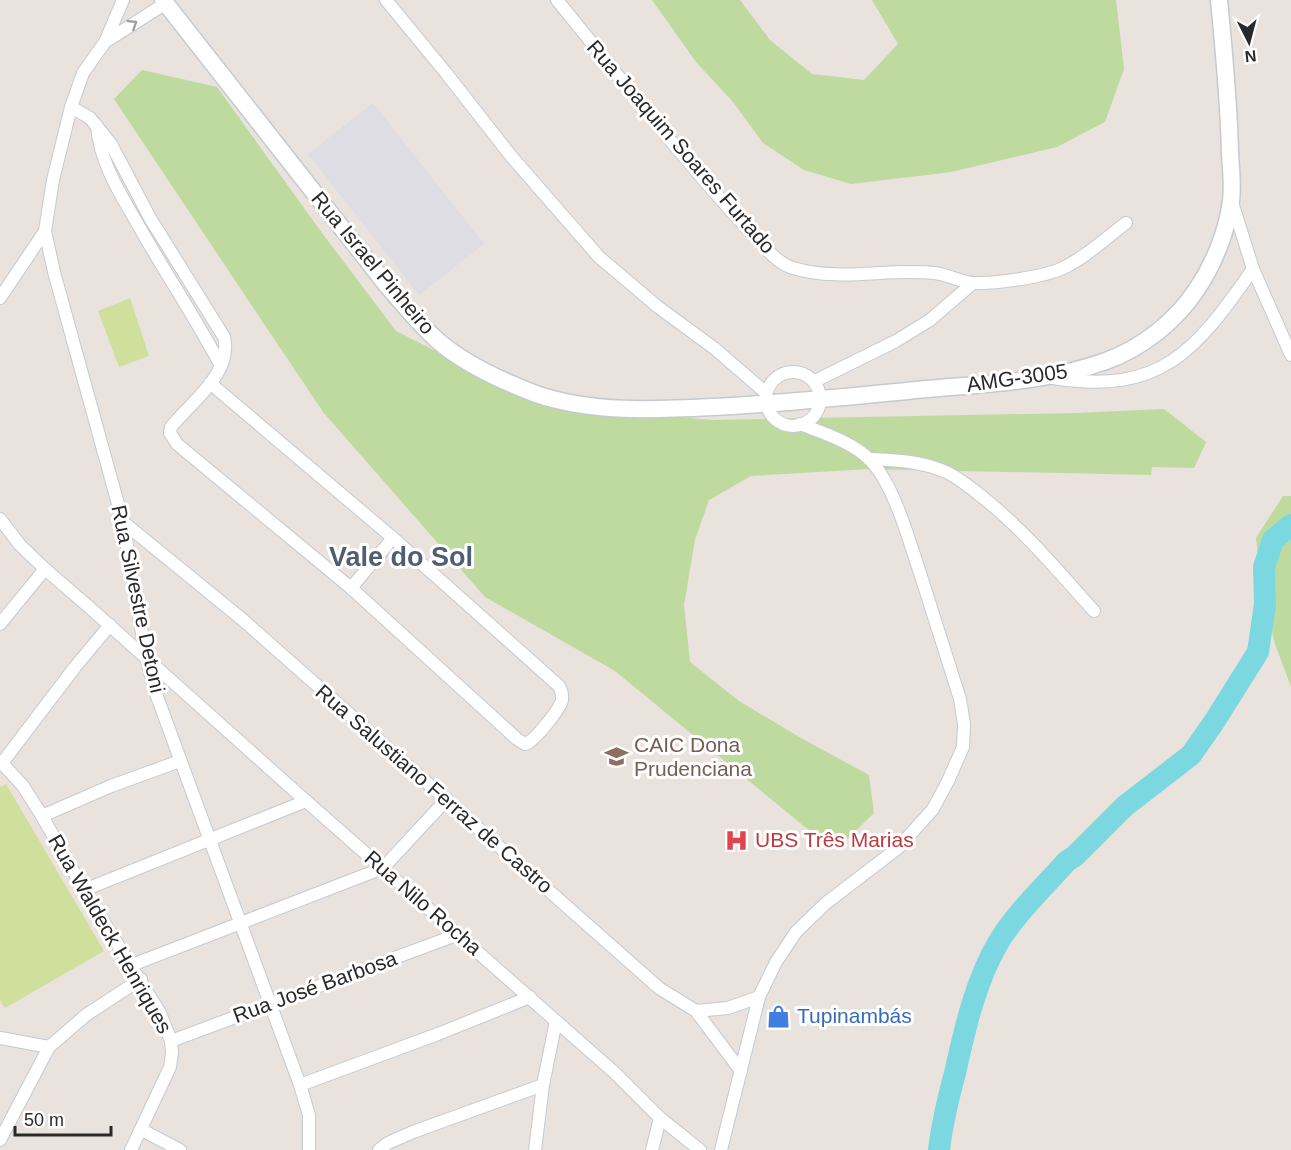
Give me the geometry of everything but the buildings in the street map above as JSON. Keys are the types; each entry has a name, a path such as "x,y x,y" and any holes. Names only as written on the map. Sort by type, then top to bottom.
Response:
{"main road":[{"name":"AMG-3005","path":"766,399 821,399 1049,377 1105,362 1132,350 1162,328 1197,289 1210,268 1223,234 1232,200 1230,125 1220,0"},
{"name":"Rua Israel Pinheiro","path":"164,2 385,284 440,342 470,363 535,393 591,406 667,409 766,399"}],"street":[{"name":"Rua Silvestre Detoni","path":"123,0 105,42 83,73 71,107 53,180 45,231 54,272 123,522 146,657 155,691 300,1085 309,1115 309,1150"},
{"path":"386,0 511,156 599,257 658,307 714,348 766,399 774,418 782,423 800,424 815,415 821,399 815,381 802,374 785,374 773,381 767,387 766,399"},
{"name":"Rua Joaquim Soares Furtado","path":"557,0 712,190 776,259 790,267 841,274 935,273 973,283 1041,275 1063,268 1126,223"},
{"name":"Rua Silvestre Detoni","path":"105,42 164,2"},
{"path":"71,107 97,125 111,144 150,218 224,337 226,354 221,366 210,384 171,427 171,433 177,444 351,588 517,740 525,744 532,742 562,700 561,689 554,681 393,538 210,384"},
{"path":"1232,200 1253,269 1291,355"},
{"path":"0,298 45,231"},
{"path":"1049,377 1106,382 1143,376 1161,369 1189,348 1216,320 1253,269"},
{"path":"815,381 857,362 930,320 973,283"},
{"path":"721,1150 759,997 776,962 796,932 826,903 898,848 933,809 963,747 964,724 960,699 908,537 883,477 869,459 830,436 800,424"},
{"path":"869,459 911,461 930,466 948,473 969,486 999,510 1037,547 1094,611"},
{"name":"Rua Nilo Rocha","path":"0,519 20,545 45,570 530,997 615,1073 660,1118 700,1150"},
{"name":"Rua Salustiano Ferraz de Castro","path":"123,522 243,620 659,988 696,1011"},
{"path":"351,588 393,538"},
{"path":"0,624 45,570"},
{"path":"1,762 110,625"},
{"path":"42,816 111,786 180,761"},
{"name":"Rua Waldeck Henriques","path":"1,762 23,786 42,816 84,890 141,980 163,1020 171,1041 170,1066 131,1150"},
{"path":"132,965 383,868 447,800"},
{"path":"84,890 306,801"},
{"name":"Rua José Barbosa","path":"171,1041 459,934"},
{"path":"0,1140 48,1047 86,1016 141,980"},
{"path":"300,1085 530,997"},
{"path":"696,1011 728,1008 759,997"},
{"path":"696,1011 741,1071"},
{"path":"535,1150 543,1085 556,1021"},
{"path":"0,1038 48,1047"},
{"path":"379,1150 388,1143 413,1132 543,1085"},
{"path":"652,1150 660,1118"},
{"path":"142,1130 180,1150"}],"shaded area":[{"path":"373,103 484,244 419,295 308,154"}],"green space":[{"path":"652,0 740,0 770,40 812,74 864,80 898,44 872,0 1116,0 1124,69 1105,122 1057,147 951,172 851,184 804,170 763,143 733,102 696,62"},
{"path":"142,70 217,87 396,331 545,406 713,420 1075,413 1164,409 1206,442 1194,468 1152,467 1151,475 871,469 751,476 709,500 695,540 684,605 690,662 739,701 869,775 874,813 838,848 805,827 615,671 485,597 323,412 114,99"},
{"path":"130,298 149,356 119,367 98,311"},
{"path":"1283,496 1291,496 1291,687 1275,644 1263,595 1256,538"},
{"path":"6,784 104,951 5,1008 0,1000 0,787"}],"waterway":[{"path":"939,1150 967,1021 992,953 1032,898 1067,861 1075,856 1125,806 1191,755 1258,652 1265,604 1264,567 1273,540 1291,525"}],"place":[{"name":"CAIC Dona Prudenciana","path":"616,757"},
{"name":"UBS Três Marias","path":"737,840"},
{"name":"Tupinambás","path":"779,1016"}],"district":[{"name":"Vale do Sol","path":"401,557"}]}
